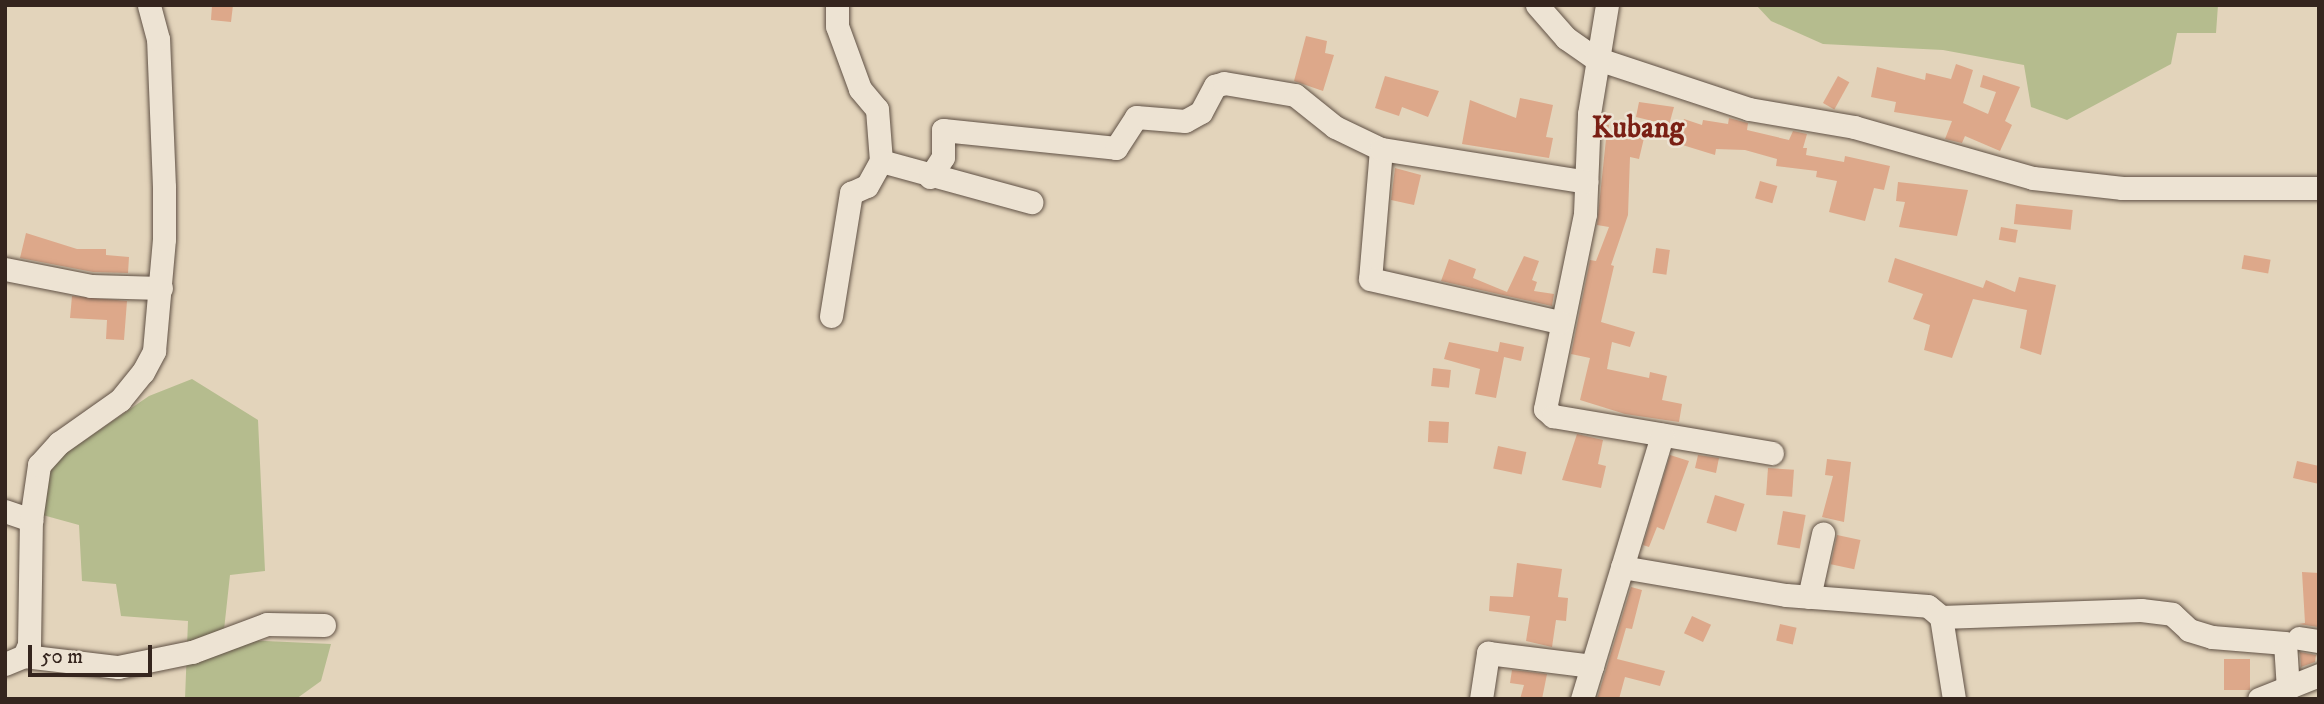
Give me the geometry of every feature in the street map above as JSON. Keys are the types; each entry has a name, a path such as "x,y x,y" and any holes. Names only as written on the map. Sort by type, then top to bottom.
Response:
{"street":[{"path":"149,5 158,39 164,187 161,288 153,351 144,372 120,400 45,456 36,472 31,520 31,624 15,660 118,667 192,652 267,624 324,625"},
{"path":"831,316 851,193 867,186 881,161 877,109 860,89 837,26 836,5"},
{"path":"1537,5 1566,38 1595,58 1749,109 1854,127 2033,178 2122,188 2319,188"},
{"path":"1607,5 1595,58 1585,214 1560,322 1546,399 1549,414 1772,453"},
{"path":"930,177 943,157 943,130 1116,148 1136,117 1185,121 1201,112 1215,86 1224,83 1295,95 1335,127 1381,149 1586,182"},
{"path":"1381,149 1370,279 1560,322"},
{"path":"881,161 930,177 1031,202"},
{"path":"5,269 91,286 161,288"},
{"path":"1582,699 1662,435"},
{"path":"5,511 31,520"},
{"path":"1809,597 1823,534"},
{"path":"1622,567 1809,597 1928,606 1941,617 1954,699"},
{"path":"1941,617 2141,610 2172,614 2189,630 2212,637 2285,643 2288,689"},
{"path":"1481,699 1488,653 1592,666"},
{"path":"2259,699 2319,676"}],"green space":[{"path":"1756,5 2218,5 2216,33 2177,33 2171,64 2067,120 2031,107 2024,65 1943,50 1823,44 1771,21"},
{"path":"192,379 258,420 265,571 230,575 223,639 331,644 321,681 296,699 185,699 188,621 121,616 116,584 82,581 79,525 39,514 43,469 149,396"}],"building":[{"path":"212,5 233,5 231,22 211,20"},
{"path":"1306,36 1327,41 1325,53 1334,55 1323,91 1294,81"},
{"path":"1956,64 1973,70 1963,103 1988,114 1996,92 1980,87 1983,75 2020,87 2005,121 2012,125 2000,151 1965,136 1962,143 1945,139 1952,121 1894,112 1896,102 1871,97 1877,67 1925,80 1926,73 1951,79"},
{"path":"1385,76 1439,91 1428,117 1402,107 1399,116 1375,108"},
{"path":"1838,76 1849,82 1834,109 1823,103"},
{"path":"1520,98 1553,105 1546,137 1553,138 1549,158 1462,144 1470,100 1516,118"},
{"path":"1639,102 1674,107 1669,125 1636,117"},
{"path":"1729,118 1748,123 1747,130 1789,140 1793,131 1807,134 1803,148 1807,148 1806,155 1844,162 1845,156 1890,166 1884,190 1874,188 1865,221 1829,212 1837,181 1816,177 1817,171 1776,166 1777,159 1745,150 1716,149 1715,155 1676,143 1684,119 1702,125 1703,120 1728,124"},
{"path":"1603,124 1609,125 1608,130 1644,138 1639,159 1630,157 1628,215 1611,265 1614,266 1601,322 1635,332 1630,347 1612,342 1607,369 1649,378 1650,372 1667,376 1662,400 1682,404 1679,422 1625,414 1580,400 1590,358 1571,354 1590,260 1596,261 1609,227 1597,225 1606,139 1602,139"},
{"path":"1395,168 1421,175 1414,205 1391,200"},
{"path":"1760,181 1777,186 1772,203 1755,198"},
{"path":"1898,182 1968,190 1957,236 1899,227 1905,202 1896,201"},
{"path":"2016,204 2073,210 2071,230 2014,224"},
{"path":"2001,227 2018,230 2015,243 1999,240"},
{"path":"26,233 77,249 106,249 106,255 129,257 128,273 93,272 20,258"},
{"path":"1656,248 1670,250 1666,275 1653,273"},
{"path":"2244,255 2271,260 2268,273 2242,269"},
{"path":"1524,256 1539,261 1532,280 1537,282 1534,291 1554,294 1552,306 1441,281 1449,259 1476,269 1473,278 1507,292"},
{"path":"1895,258 1983,288 1986,280 2015,292 2019,277 2056,285 2041,355 2020,348 2027,310 1973,299 1952,358 1924,350 1930,325 1913,319 1923,294 1888,282"},
{"path":"72,296 127,301 124,340 106,339 107,320 70,318"},
{"path":"1449,342 1498,352 1500,342 1524,347 1521,361 1504,357 1496,398 1475,394 1480,369 1444,359"},
{"path":"1433,368 1451,370 1449,388 1431,386"},
{"path":"1429,421 1449,422 1448,443 1428,442"},
{"path":"1577,434 1603,440 1598,464 1606,466 1601,488 1562,480"},
{"path":"1498,446 1526,452 1522,475 1493,468"},
{"path":"1670,455 1689,461 1664,530 1657,527 1649,547 1643,545"},
{"path":"1698,455 1719,458 1716,473 1695,468"},
{"path":"1827,459 1851,462 1844,522 1822,517 1833,476 1825,475"},
{"path":"2297,461 2319,466 2319,484 2293,478"},
{"path":"1768,468 1794,470 1792,497 1766,495"},
{"path":"1715,495 1745,504 1736,532 1707,523"},
{"path":"1783,511 1806,515 1800,548 1777,544"},
{"path":"1837,535 1860,540 1854,569 1831,564"},
{"path":"1517,563 1562,569 1558,597 1568,598 1566,621 1556,620 1552,647 1526,641 1530,616 1489,611 1490,596 1513,597"},
{"path":"2302,572 2319,573 2318,627 2299,624 2305,623"},
{"path":"1631,587 1642,590 1632,629 1626,628 1617,659 1665,671 1660,686 1625,677 1619,699 1597,699"},
{"path":"1692,616 1711,625 1703,642 1684,633"},
{"path":"1780,624 1797,628 1793,644 1776,641"},
{"path":"2300,652 2316,655 2315,662 2301,667"},
{"path":"2224,659 2250,659 2250,690 2224,690"},
{"path":"1512,670 1547,674 1542,699 1520,699 1524,685 1510,683"}],"district":[{"name":"Kubang","path":"1638,129"}]}
